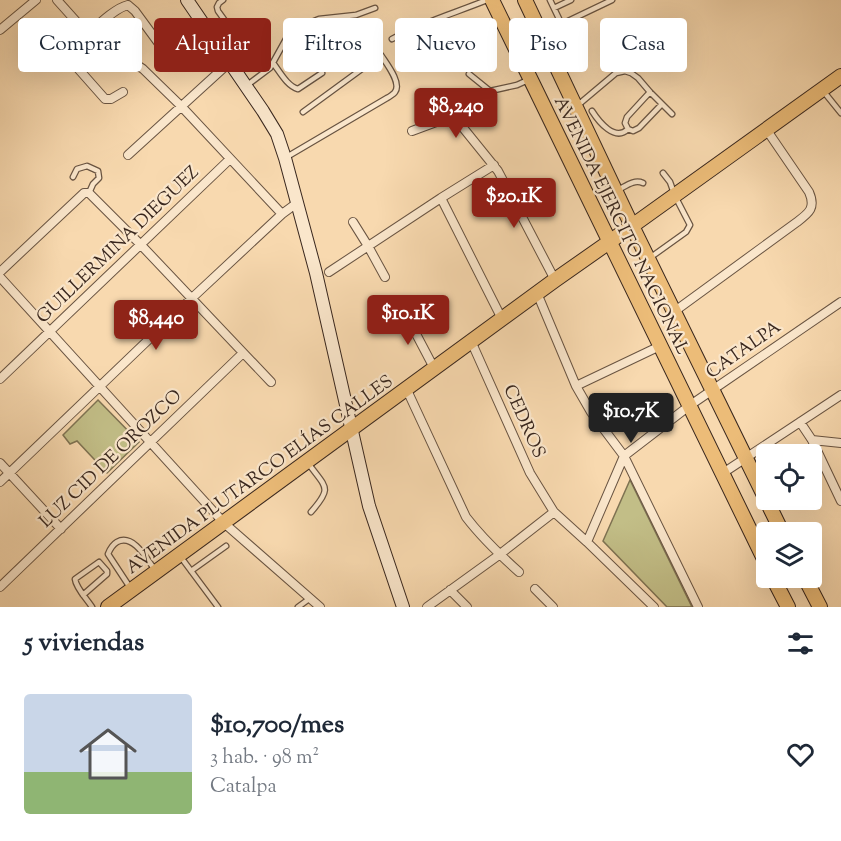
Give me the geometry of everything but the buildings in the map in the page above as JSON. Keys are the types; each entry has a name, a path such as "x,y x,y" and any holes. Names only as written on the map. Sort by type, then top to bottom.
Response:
{"main road":[{"name":"AVENIDA EJERCITO NACIONAL","path":"492,0 756,542"},
{"name":"AVENIDA EJERCITO NACIONAL","path":"525,0 533,18"},
{"name":"AVENIDA EJERCITO NACIONAL","path":"559,72 777,522"},
{"name":"AVENIDA PLUTARCO ELÍAS CALLES","path":"108,607 352,427 841,76"},
{"path":"778,588 788,607"},
{"path":"810,588 820,607"}],"street":[{"path":"0,30 36,0"},
{"path":"57,0 74,18"},
{"path":"187,0 200,18"},
{"path":"111,18 118,10 128,5 140,18"},
{"path":"142,21 154,37"},
{"path":"142,68 181,106 282,214"},
{"path":"81,72 105,99 111,99 123,92"},
{"path":"128,155 216,72"},
{"path":"237,72 277,134 285,158 316,273 369,506 403,607"},
{"path":"412,131 447,118 455,119 494,165 555,280"},
{"path":"675,311 798,222 811,209 812,199 809,192 766,129"},
{"name":"GUILLERMINA DIEGUEZ","path":"0,379 230,159"},
{"path":"329,272 494,165"},
{"path":"0,272 84,193 89,193 271,382"},
{"path":"441,198 502,319"},
{"path":"0,482 192,298 297,202"},
{"path":"353,222 385,277"},
{"path":"0,277 224,523 320,607"},
{"path":"537,293 576,386 591,412 624,456 698,607"},
{"name":"CATALPA","path":"587,542 624,456 689,406 841,302"},
{"path":"404,311 434,368"},
{"name":"CEDROS","path":"471,341 530,473 554,512 654,607"},
{"path":"576,386 660,346"},
{"name":"LUZ CID DE OROZCO","path":"0,587 243,353"},
{"path":"406,388 466,517 499,555 519,572"},
{"path":"723,472 841,394"},
{"path":"800,422 812,440 841,501"},
{"path":"812,440 841,443"},
{"path":"0,463 61,529"},
{"path":"427,607 554,512"},
{"path":"535,589 553,607"},
{"path":"450,590 467,607"}],"lane":[{"path":"223,0 217,7 223,18"},
{"path":"392,39 429,21 487,0"},
{"path":"550,0 559,18"},
{"path":"554,8 571,0"},
{"path":"576,18 612,0"},
{"path":"246,86 264,73 273,63 286,39 302,27 319,19 356,15 375,8"},
{"path":"285,158 395,93 398,85 381,55 303,112"},
{"path":"273,63 288,84 298,89 322,73"},
{"path":"576,107 616,73 625,71 638,78 672,114"},
{"path":"468,74 490,91 517,85 531,79"},
{"path":"822,90 841,113"},
{"path":"650,92 627,117 625,123 628,129 633,131 639,128 662,104"},
{"path":"592,111 603,125 615,133 623,133 628,129"},
{"path":"73,177 77,169 87,166 98,171 99,178 89,193"},
{"path":"649,259 689,228 690,222 663,172"},
{"path":"616,192 634,182 642,183"},
{"path":"307,461 324,486 325,492 322,500 310,512"},
{"path":"132,590 108,554 117,542 128,540 134,543 156,572"},
{"path":"191,571 226,546"},
{"path":"179,555 218,607"},
{"path":"83,595 107,574 99,561 74,581 83,595 92,607"},
{"path":"298,607 309,598"}],"shaded area":[{"path":"98,400 139,442 107,473 77,441 70,444 63,435"},
{"path":"630,480 692,607 667,607 603,541"}]}
